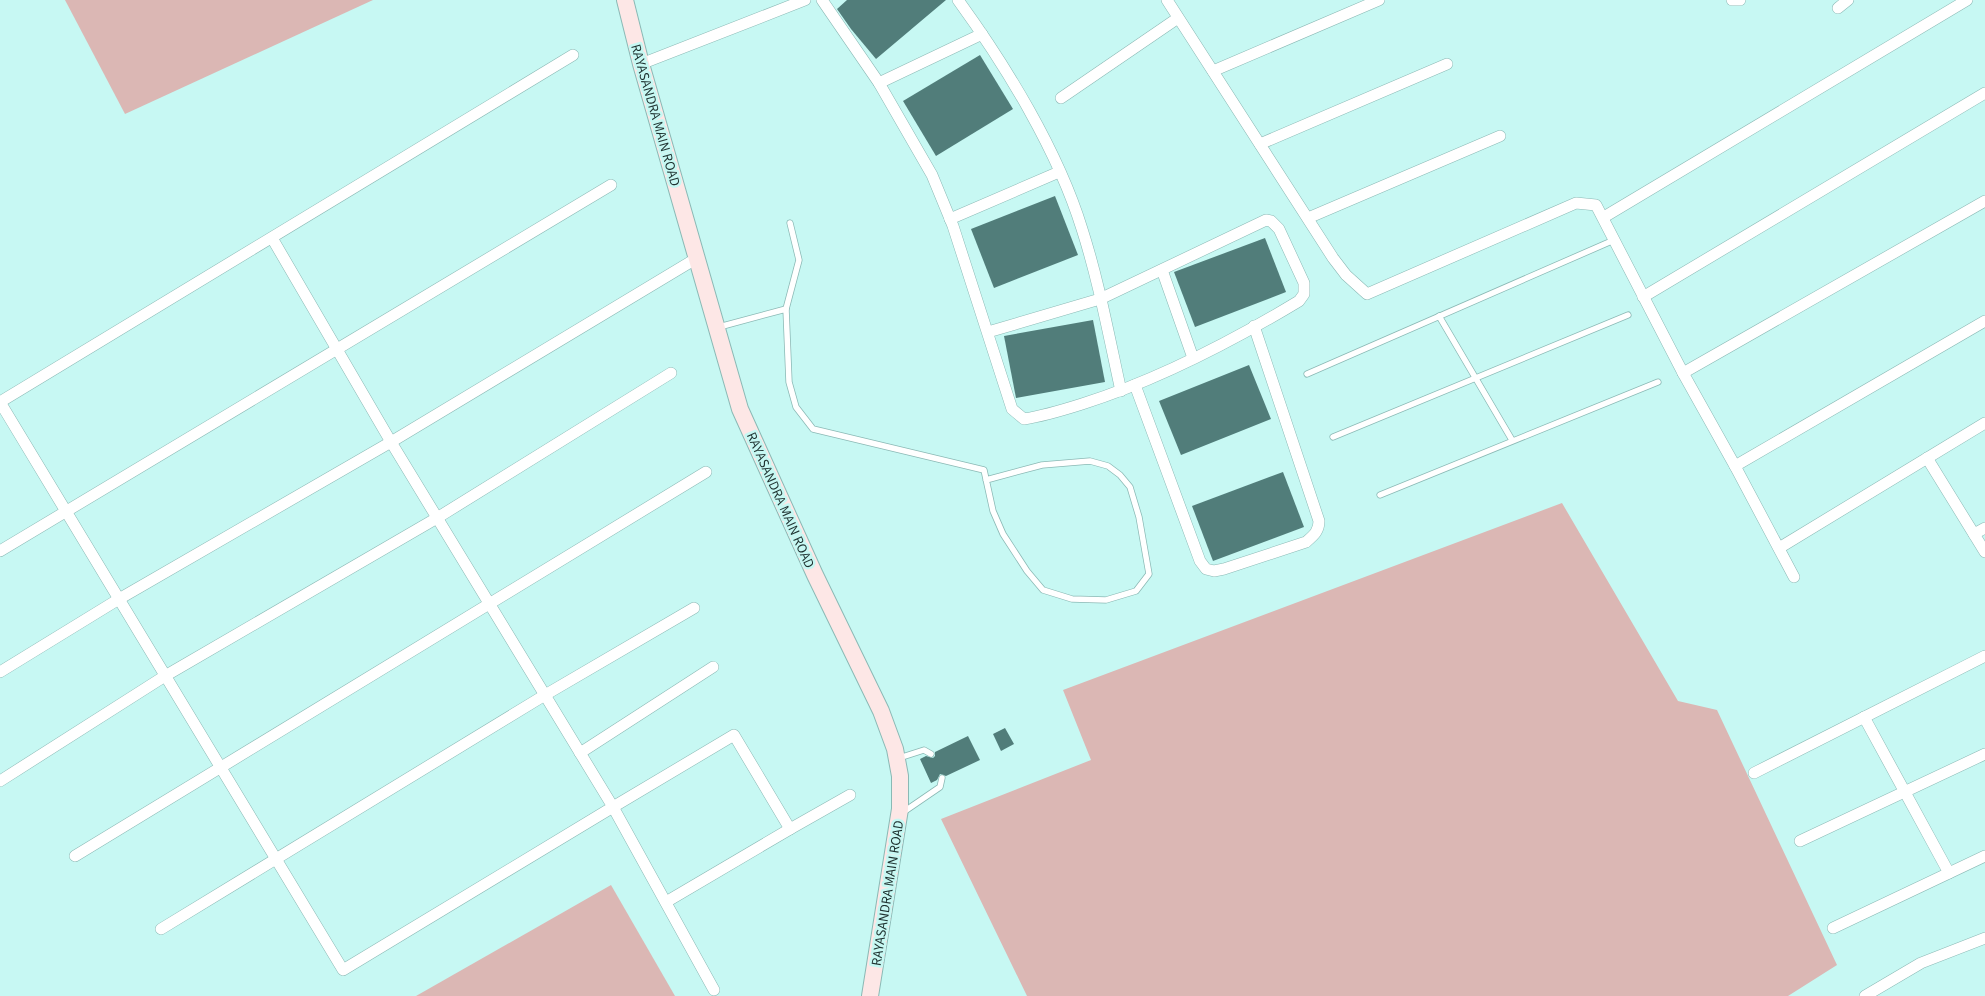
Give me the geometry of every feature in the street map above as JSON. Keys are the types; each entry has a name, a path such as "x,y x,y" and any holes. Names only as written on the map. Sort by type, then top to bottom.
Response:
{"street":[{"name":"RAYASANDRA MAIN ROAD","path":"625,0 641,64 740,409 815,575 881,711 895,749 900,776 899,815 870,996"},
{"path":"641,64 805,0"},
{"path":"822,0 879,83 932,174 950,219 1012,409 1024,420 1040,417 1121,391 1193,358 1299,301 1304,294 1304,283 1279,229 1271,221 1260,222 1100,299 988,332"},
{"path":"958,0 982,34 1015,88 1059,172 1082,228 1121,391"},
{"path":"1167,0 1346,275 1367,294 1576,203 1596,205 1604,217 1683,373 1736,466 1794,577"},
{"path":"1213,71 1379,0"},
{"path":"1732,0 1740,0"},
{"path":"1838,8 1848,0"},
{"path":"1604,217 1967,0"},
{"path":"1061,98 1178,18"},
{"path":"879,83 982,34"},
{"path":"574,54 0,402 343,970 734,735 790,829"},
{"path":"1260,144 1447,64"},
{"path":"1643,297 1985,93"},
{"path":"1308,218 1500,136"},
{"path":"950,219 1059,172"},
{"path":"0,551 65,510 337,350 611,185"},
{"path":"1683,373 1985,201"},
{"path":"272,238 391,442 613,807 714,990"},
{"path":"0,672 119,599 391,442 697,258"},
{"path":"1162,270 1193,358"},
{"path":"1736,466 1985,321"},
{"path":"1135,385 1200,560 1206,569 1214,571 1224,569 1306,542 1319,528 1319,520 1254,326"},
{"path":"0,781 165,676 437,518 671,372"},
{"path":"1779,548 1985,423"},
{"path":"1927,458 1985,552"},
{"path":"76,856 706,472"},
{"path":"1974,534 1985,528"},
{"path":"161,929 545,695 694,608"},
{"path":"1754,773 1985,656"},
{"path":"580,753 713,667"},
{"path":"1864,717 1949,873"},
{"path":"1800,841 1985,754"},
{"path":"666,902 850,795"},
{"path":"1833,928 1985,856"},
{"path":"1865,996 1921,963 1985,938"}],"lane":[{"path":"790,223 799,260 786,309 789,382 796,408 813,429 984,470 986,480 993,511 1003,534 1027,572 1043,590 1072,599 1106,600 1136,590 1150,574 1139,518 1130,487 1120,475 1108,466 1090,461 1042,465 986,480"},
{"path":"1307,374 1614,240"},
{"path":"716,328 786,309"},
{"path":"1334,437 1628,315"},
{"path":"1439,316 1512,440"},
{"path":"1380,494 1658,382"},
{"path":"897,758 924,750 931,754"},
{"path":"899,815 940,787 942,778"}],"shaded area":[{"path":"65,0 373,0 125,114"},
{"path":"1562,503 1678,701 1717,710 1837,965 1788,996 1027,996 941,819 1091,760 1063,690"},
{"path":"611,885 675,996 416,996"}],"building":[{"path":"847,0 946,0 876,59 837,9"},
{"path":"980,55 1013,109 936,156 903,101"},
{"path":"1055,196 1078,255 994,288 971,229"},
{"path":"1265,238 1286,292 1195,327 1174,272"},
{"path":"1093,320 1105,382 1016,398 1004,336"},
{"path":"1249,365 1271,419 1181,455 1159,401"},
{"path":"1283,472 1304,527 1213,561 1192,506"},
{"path":"1005,728 1014,744 1001,751 993,734"},
{"path":"968,736 980,760 946,776 940,774 937,780 931,783 920,759 926,756 933,758 935,752"}]}
